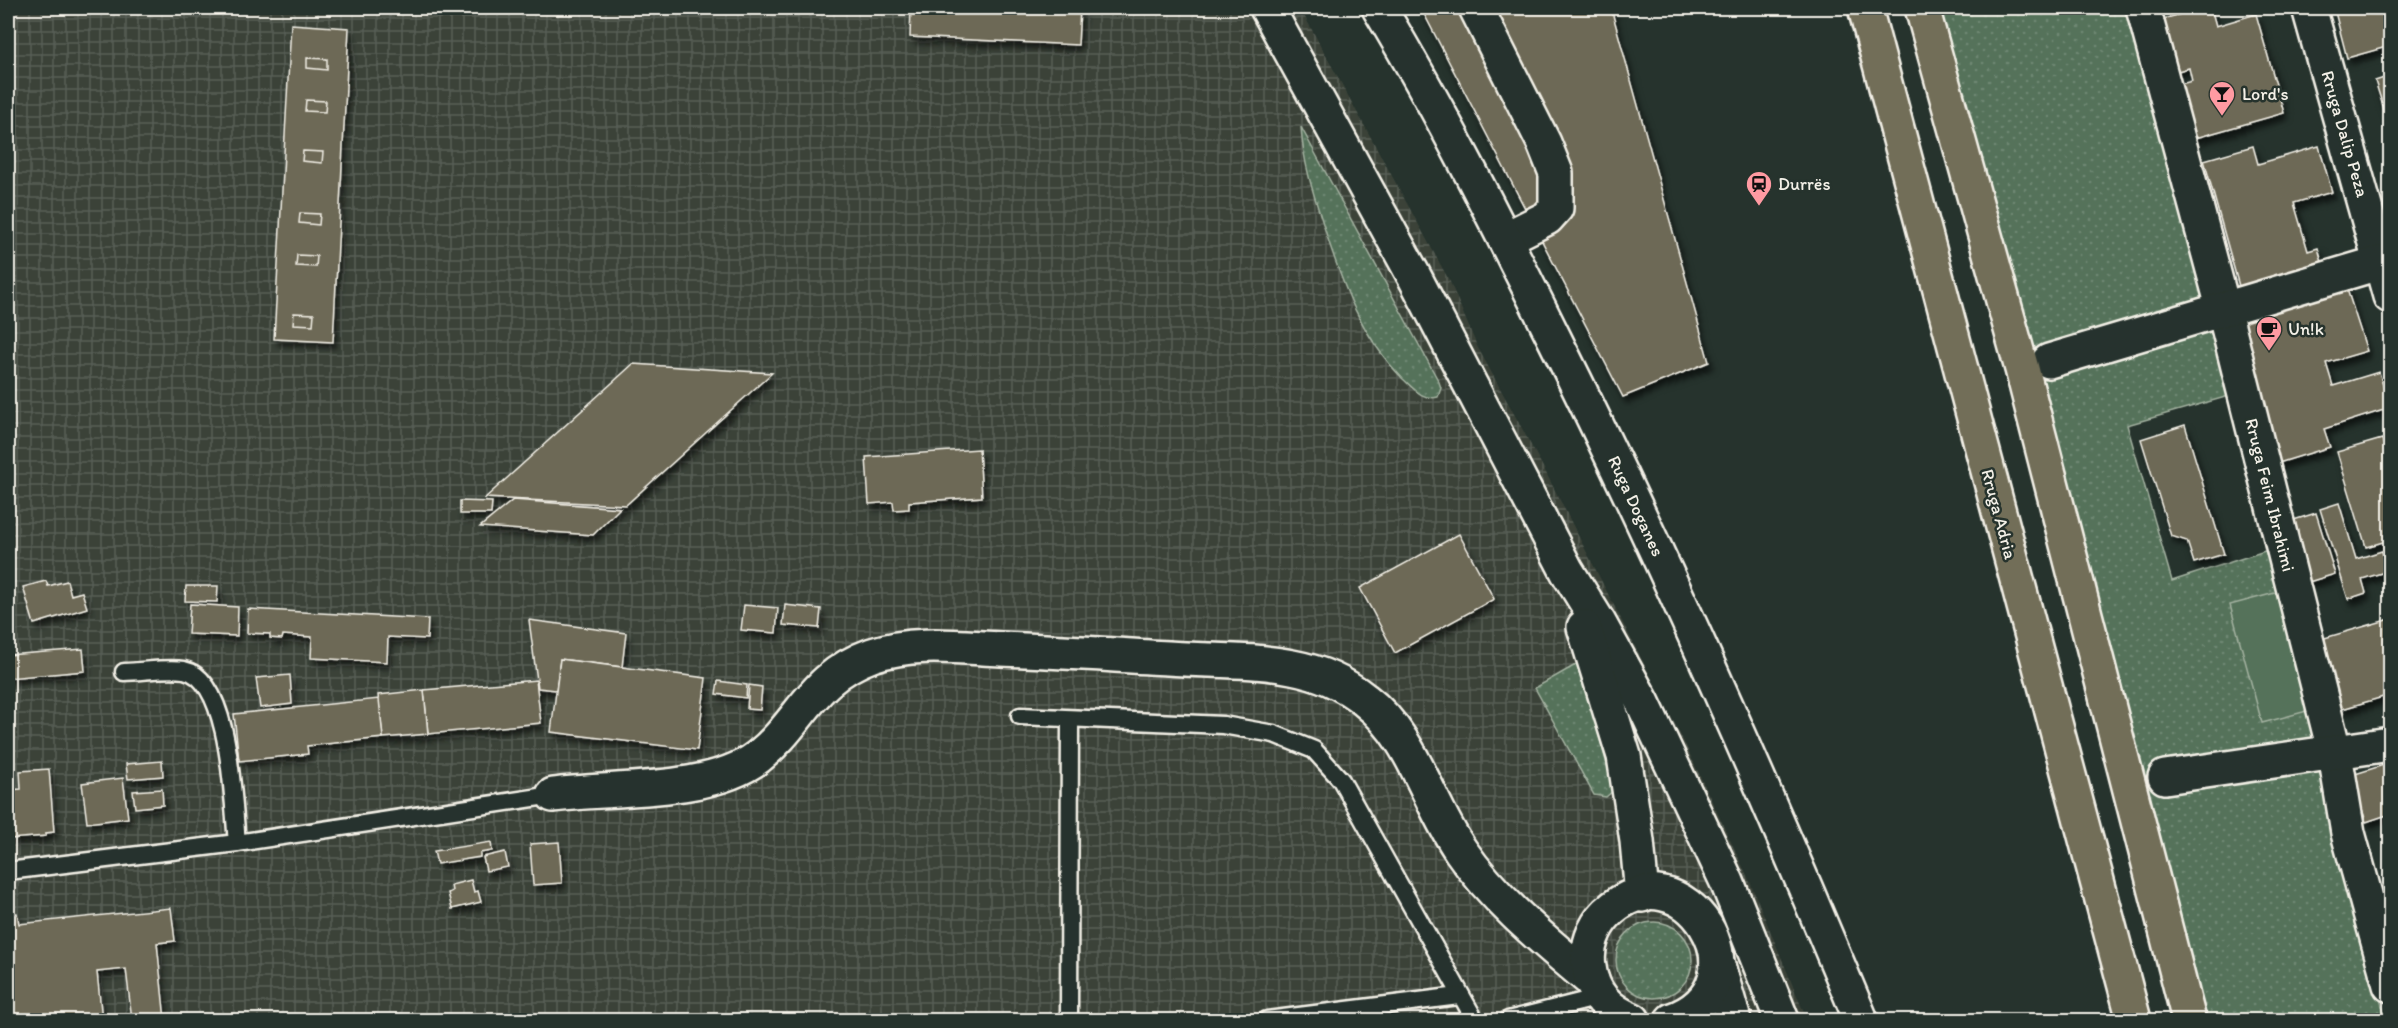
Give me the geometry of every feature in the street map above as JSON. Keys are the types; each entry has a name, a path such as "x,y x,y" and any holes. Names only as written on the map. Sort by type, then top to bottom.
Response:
{"main road":[{"name":"Rruga Adria","path":"1865,8 2134,1020"},
{"path":"1922,8 2022,369 2189,1020"}],"street":[{"path":"1267,8 1414,276 1567,571 1643,703 1726,882 1782,1020"},
{"name":"Ruga Doganes","path":"1379,8 1448,129 1604,437 1693,631 1861,1020"},
{"path":"1476,8 1544,143 1556,173 1556,208 1547,218 1505,239"},
{"name":"Rruga Feim Ibrahimi","path":"2143,8 2223,308 2335,754 2348,833 2391,984"},
{"name":"Rruga Dalip Peza","path":"2309,8 2381,225 2382,262 2391,296"},
{"path":"2049,361 2382,262"},
{"path":"1567,571 1624,756 1637,841 1642,895"},
{"path":"553,795 680,784 730,773 757,758 773,743 803,705 836,674 850,664 895,648 992,648 1288,666 1332,679 1378,710 1400,737 1446,826 1477,872 1521,922 1612,1006"},
{"path":"2165,777 2335,754 2391,744"},
{"path":"1672,1020 1694,1009 1706,995 1714,980 1714,947 1726,902 1726,882"},
{"path":"1612,1006 1588,955 1598,924 1619,903 1642,895 1669,896 1685,903 1699,914 1714,947 1734,1020"}],"lane":[{"path":"124,672 185,670 201,680 215,698 223,727 237,843"},
{"path":"1020,716 1223,725 1274,734 1314,750 1341,780 1459,996 1475,1020"},
{"path":"1069,1020 1070,719"},
{"path":"8,871 237,843 553,795"},
{"path":"1267,1020 1459,996"},
{"path":"1508,1020 1612,1006"}],"shaded area":[{"path":"8,8 1300,8 1450,282 1477,346 1544,469 1683,740 1750,882 1807,1020 8,1020"}],"green space":[{"path":"1927,8 2128,8 2229,396 2127,425 2172,581 2268,550 2323,741 2334,835 2386,1020 2195,1020"},
{"path":"1301,127 1439,382 1441,388 1438,397 1423,395 1403,379 1388,363 1355,309 1339,271 1313,192 1304,154"},
{"path":"2286,590 2318,708 2262,723 2230,605"},
{"path":"1579,663 1614,790 1606,797 1594,795 1535,688"},
{"path":"1654,922 1669,925 1681,933 1689,945 1692,960 1689,975 1681,987 1669,995 1654,998 1639,995 1627,987 1619,975 1616,960 1619,945 1627,933 1639,925"}],"building":[{"path":"911,8 1080,8 1078,45 910,37"},
{"path":"1421,8 1611,8 1709,362 1623,397"},
{"path":"2211,8 2216,26 2256,14 2284,113 2192,139 2177,85 2192,81 2189,68 2174,72 2159,20"},
{"path":"2334,8 2390,8 2390,46 2347,58"},
{"path":"291,24 349,28 333,342 274,339"},
{"path":"307,58 327,59 327,70 307,68"},
{"path":"2390,76 2390,107 2384,109 2375,81"},
{"path":"306,100 326,101 325,112 305,111"},
{"path":"2253,146 2258,164 2319,146 2332,192 2294,203 2308,251 2318,248 2325,273 2242,297 2204,160"},
{"path":"303,151 323,152 322,163 302,161"},
{"path":"300,213 320,214 319,225 299,223"},
{"path":"297,255 317,256 316,267 296,266"},
{"path":"2345,283 2367,351 2326,363 2333,386 2379,372 2390,408 2324,429 2330,447 2272,465 2233,318"},
{"path":"294,313 314,314 313,325 293,324"},
{"path":"633,364 772,373 626,505 485,498"},
{"path":"2185,425 2224,554 2194,563 2187,541 2171,536 2141,439"},
{"path":"2382,439 2390,465 2390,540 2366,547 2337,452"},
{"path":"979,449 982,497 909,502 909,509 894,510 893,502 869,504 866,457"},
{"path":"513,500 620,508 593,535 480,527"},
{"path":"460,501 492,502 491,514 460,514"},
{"path":"2339,503 2356,559 2382,551 2388,571 2362,579 2366,593 2348,599 2320,509"},
{"path":"2316,513 2335,574 2302,584 2284,523"},
{"path":"1459,534 1494,599 1395,653 1360,588"},
{"path":"46,581 48,586 67,581 71,595 82,592 87,608 34,624 23,587"},
{"path":"186,586 218,586 217,602 185,601"},
{"path":"190,604 238,607 237,636 188,634"},
{"path":"744,605 778,608 776,633 741,630"},
{"path":"785,605 821,609 819,628 783,625"},
{"path":"248,609 428,619 427,639 388,637 387,662 311,658 312,637 283,635 282,639 270,638 270,634 247,633"},
{"path":"2390,619 2390,695 2342,709 2321,639"},
{"path":"529,620 626,633 622,667 560,659 556,690 538,688"},
{"path":"83,649 85,671 8,678 8,655"},
{"path":"560,659 706,678 697,750 551,732"},
{"path":"290,675 292,704 260,708 256,678"},
{"path":"536,680 541,723 428,734 424,690"},
{"path":"718,681 747,685 746,698 716,694"},
{"path":"749,685 762,687 760,710 747,709"},
{"path":"424,690 428,734 383,738 378,695"},
{"path":"379,699 383,738 307,746 308,754 239,761 234,714"},
{"path":"162,761 163,776 128,779 126,764"},
{"path":"2390,763 2390,814 2366,822 2352,775"},
{"path":"49,769 54,832 46,833 46,836 9,839 8,790 21,789 20,771"},
{"path":"123,778 128,818 87,823 82,783"},
{"path":"162,789 163,805 135,808 133,791"},
{"path":"491,842 492,851 480,853 480,857 437,864 434,851"},
{"path":"559,842 562,883 533,885 530,844"},
{"path":"505,852 508,867 486,871 483,857"},
{"path":"471,880 474,892 478,891 481,902 452,909 448,893 452,891 451,885"},
{"path":"171,908 175,941 157,943 165,1020 132,1020 126,969 97,972 102,1020 8,1020 8,914 17,913 19,924"},
{"path":"462,1016 463,1020 388,1020"}],"place":[{"name":"Lord's","path":"2222,117"},
{"name":"Durrës","path":"1759,207"},
{"name":"Un!k","path":"2269,352"}]}
